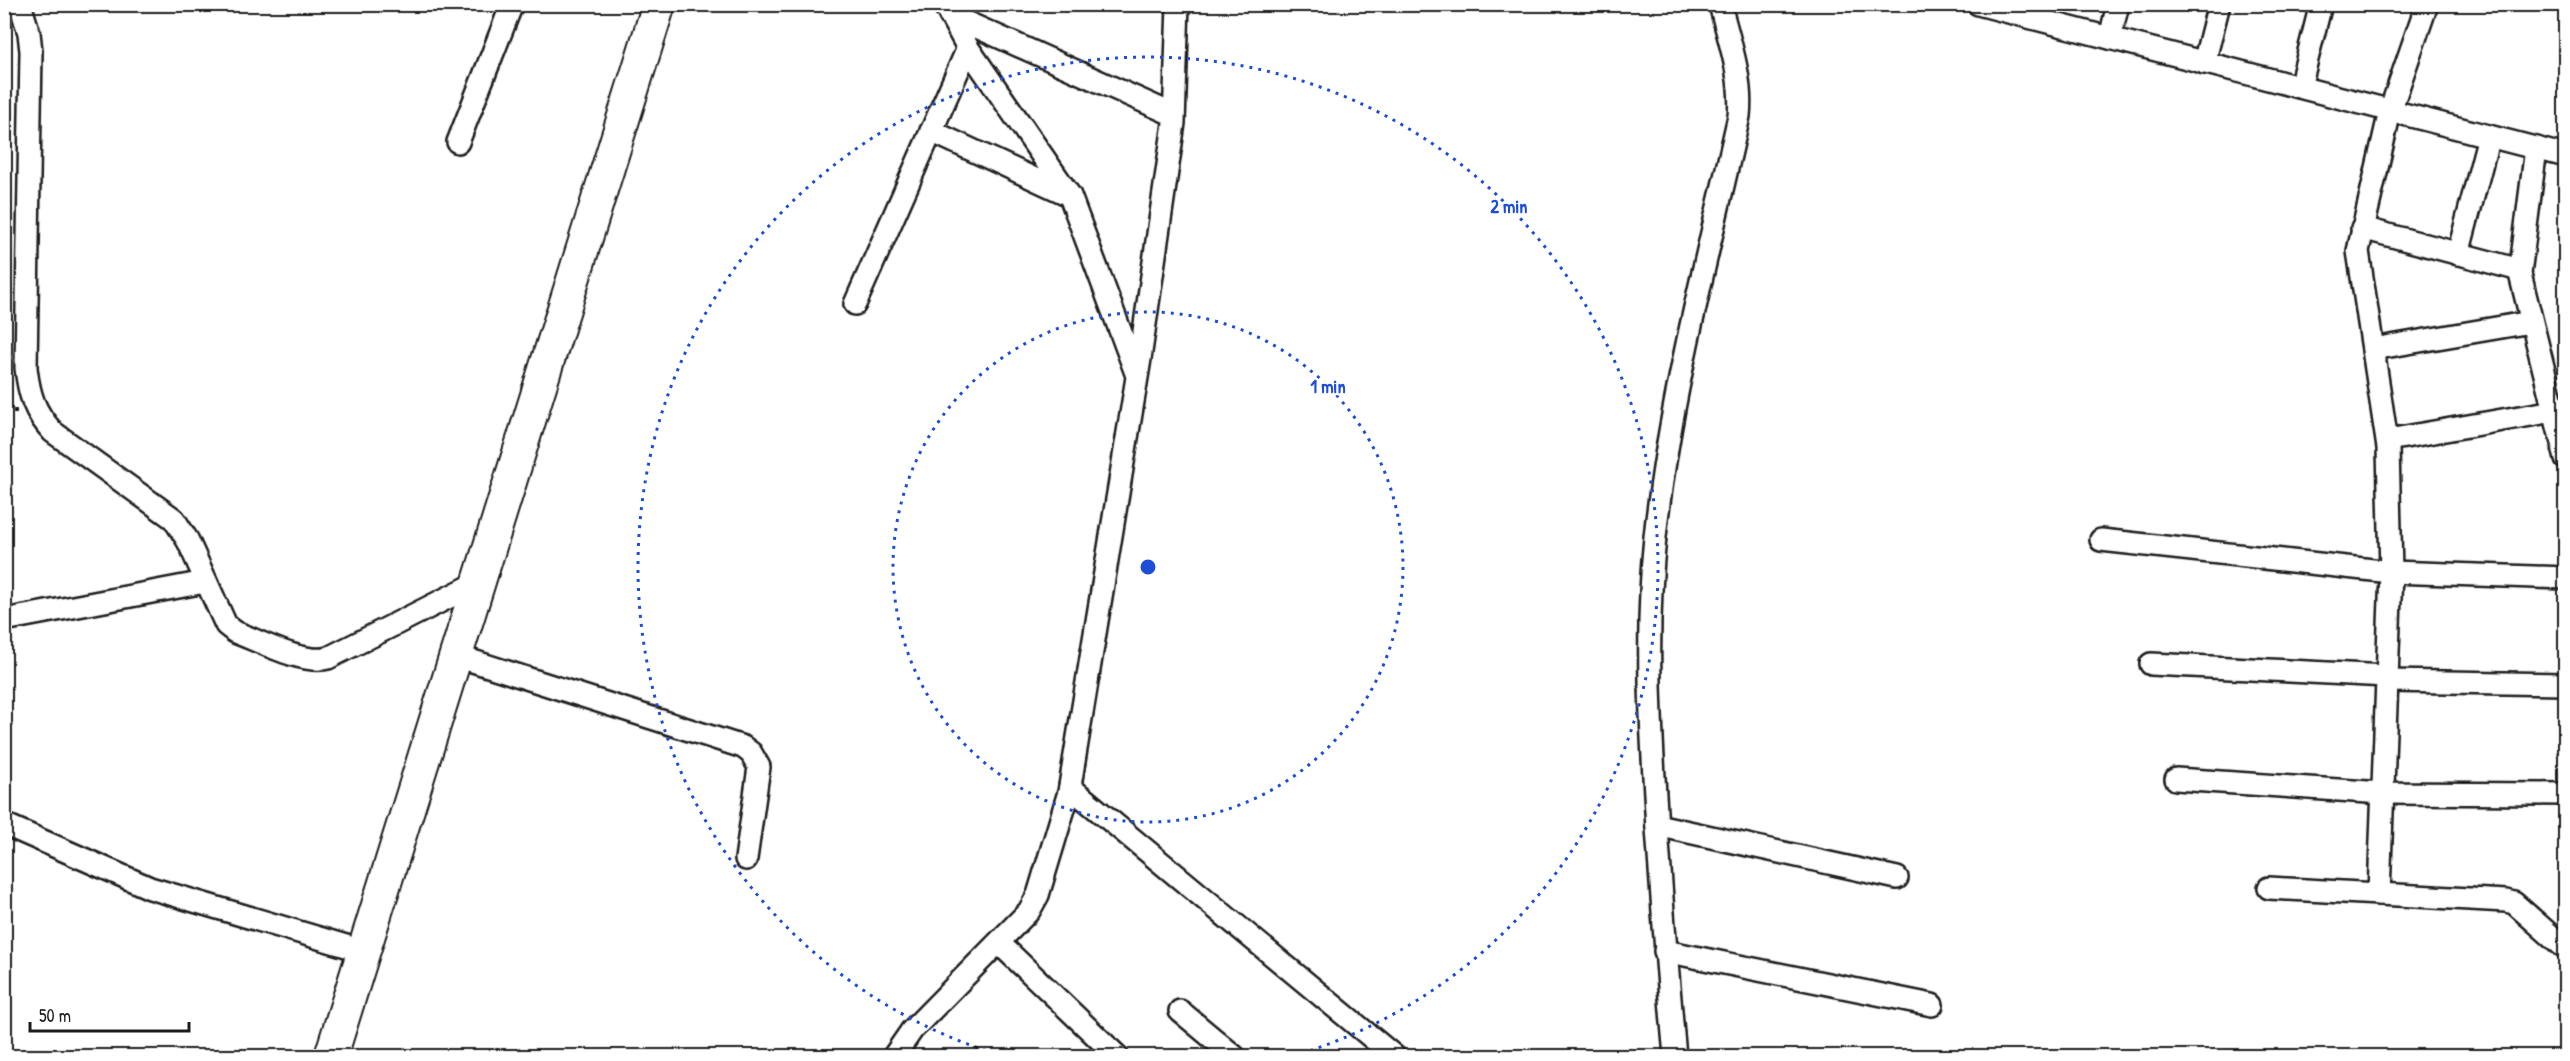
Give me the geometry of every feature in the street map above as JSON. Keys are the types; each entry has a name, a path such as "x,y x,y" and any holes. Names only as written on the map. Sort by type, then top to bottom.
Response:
{"highway":[{"path":"331,1056 481,581 659,4"}],"street":[{"path":"20,4 31,42 26,368 30,397 35,411 53,432 174,519 188,541 223,622 232,630 302,657 321,660 481,581"},
{"path":"458,142 512,4"},
{"path":"894,1056 912,1030 1025,918 1038,895 1070,787 1137,376 1174,115 1178,4"},
{"path":"1675,1056 1665,951 1649,711 1648,657 1655,537 1674,411 1740,102 1737,74 1720,4"},
{"path":"1978,4 2021,10 2110,38 2565,156"},
{"path":"2110,38 2118,4"},
{"path":"2204,63 2219,4"},
{"path":"2300,87 2321,4"},
{"path":"2379,894 2391,572 2388,440 2359,261 2362,228 2390,111 2427,4"},
{"path":"947,10 1174,115"},
{"path":"947,10 968,48 1070,196 1137,376"},
{"path":"855,304 968,48"},
{"path":"931,131 1070,196"},
{"path":"2458,254 2489,136"},
{"path":"2536,148 2520,270 2565,459"},
{"path":"2362,228 2520,270"},
{"path":"2373,349 2531,322"},
{"path":"2388,440 2554,411"},
{"path":"2101,540 2391,572 2565,578"},
{"path":"4,620 205,582"},
{"path":"457,656 743,747 756,759 759,767 746,860"},
{"path":"2151,664 2387,678 2565,684"},
{"path":"2176,779 2383,793 2565,794"},
{"path":"1070,787 1394,1056"},
{"path":"4,824 150,888 363,951"},
{"path":"1657,825 1897,878"},
{"path":"2269,888 2506,901 2514,903 2565,949"},
{"path":"999,943 1117,1056"},
{"path":"1665,951 1932,1005"},
{"path":"1180,1011 1234,1056"}]}
